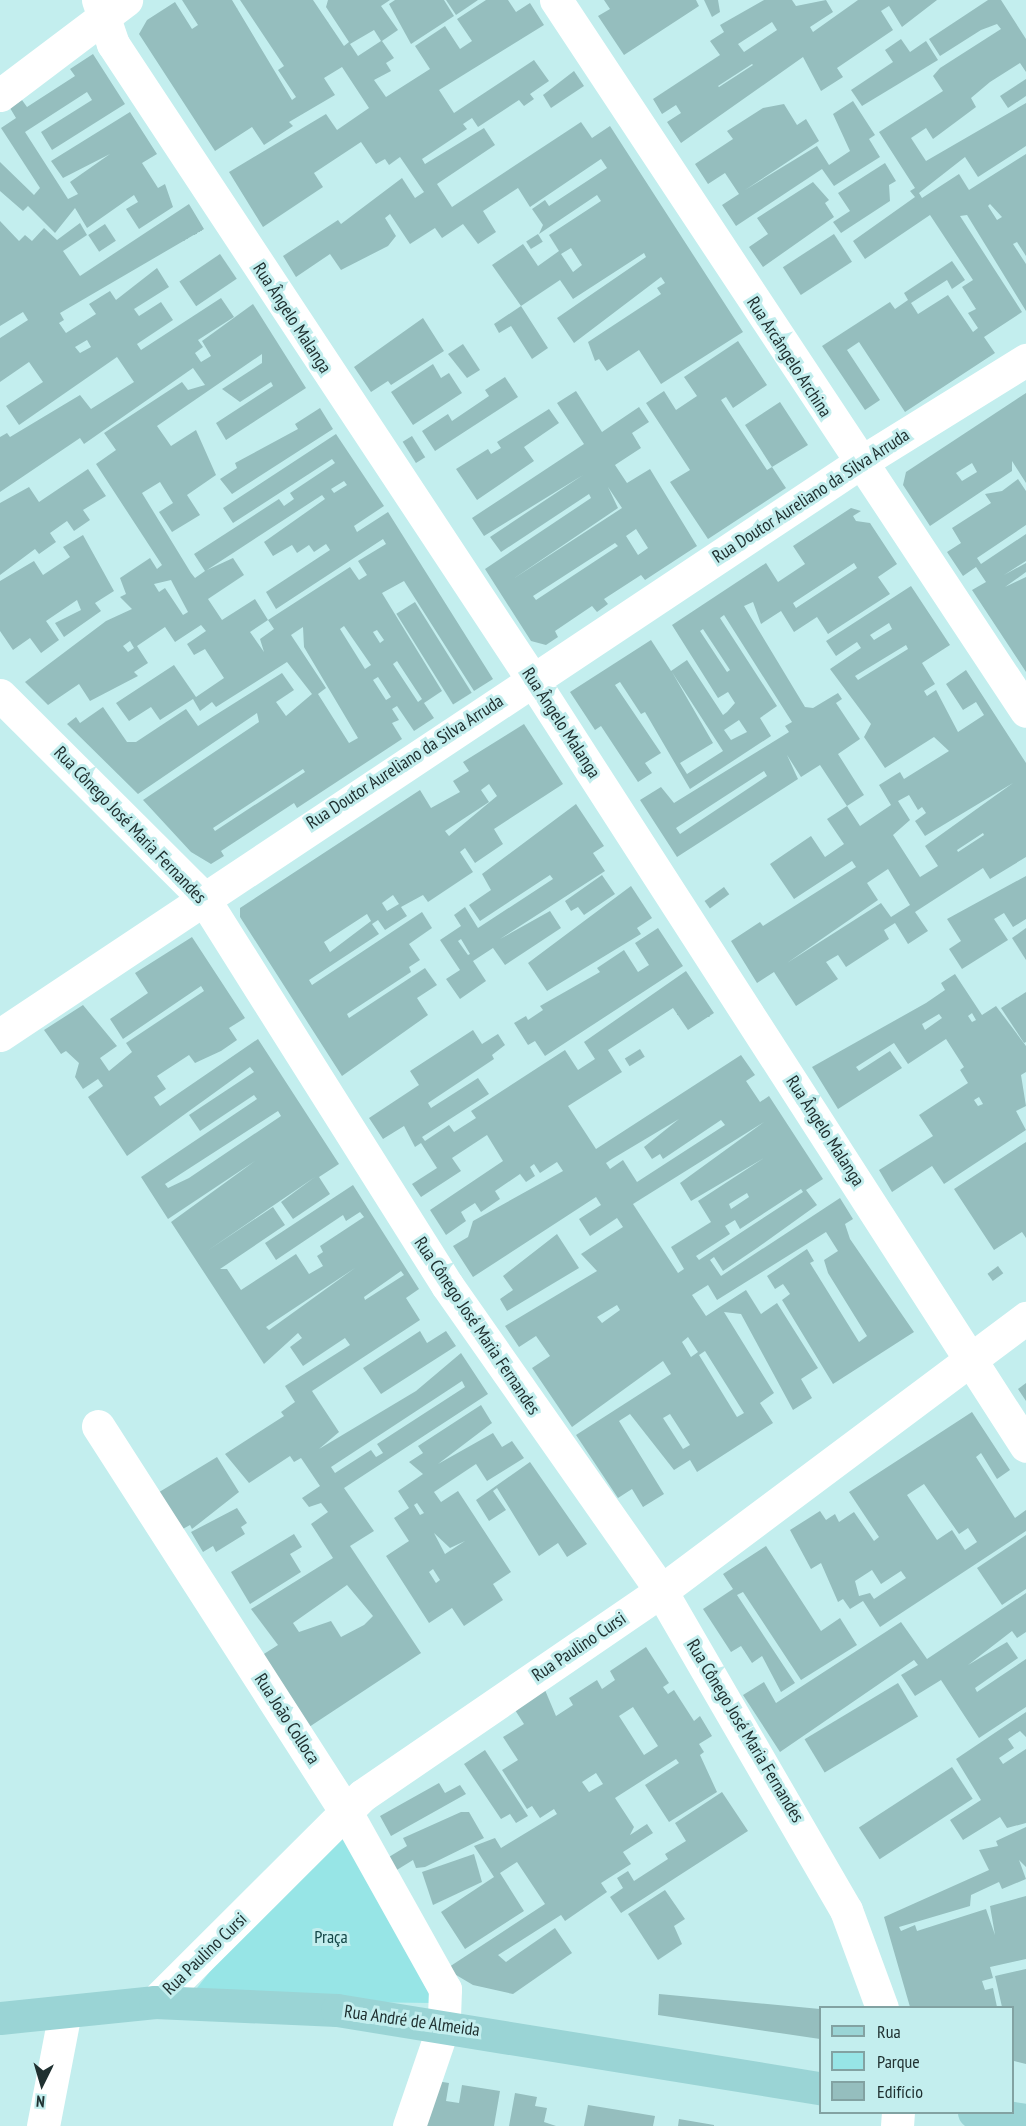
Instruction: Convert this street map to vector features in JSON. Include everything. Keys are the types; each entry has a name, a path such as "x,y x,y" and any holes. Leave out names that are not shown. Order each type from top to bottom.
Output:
{"main road":[{"name":"Rua André de Almeida","path":"5,2018 155,2002 305,2008 444,2024 819,2088"},
{"path":"987,2114 1026,2120"}],"street":[{"name":"Rua Arcângelo Archina","path":"556,0 858,464 1026,711"},
{"path":"0,96 109,5"},
{"name":"Rua Ângelo Malanga","path":"109,5 112,44 532,679 844,1160 966,1359 1026,1446"},
{"name":"Rua Doutor Aureliano da Silva Arruda","path":"0,1035 202,896 858,464 1026,360"},
{"name":"Rua Cônego José Maria Fernandes","path":"0,695 202,896 447,1285 661,1591 846,1910 882,2006"},
{"name":"Rua Paulino Cursi","path":"155,2002 363,1795 661,1591 966,1359 1026,1318"},
{"name":"Rua João Colloca","path":"98,1426 346,1812 445,1989 444,2024 409,2126"},
{"path":"42,2126 64,2012"}],"green space":[{"name":"Praça","path":"345,1836 434,2003 349,2002 197,1988 241,1932"}],"building":[{"path":"182,0 232,0 292,100 296,97 278,70 284,66 240,0 313,0 344,46 349,42 326,7 328,0 390,0 381,6 398,30 382,41 394,58 386,63 391,71 374,80 386,97 430,69 415,46 445,26 460,49 472,41 457,19 486,0 508,0 516,12 530,3 544,25 439,90 454,113 534,60 549,81 530,94 534,99 524,106 519,100 478,127 472,118 463,124 467,129 422,159 425,164 484,128 495,145 437,184 452,207 581,122 592,138 610,126 743,332 661,384 639,350 607,371 599,359 595,361 588,342 661,294 657,288 665,283 661,277 574,343 557,318 646,257 644,253 573,299 560,280 521,306 492,265 523,244 538,266 559,251 549,235 601,201 597,195 539,234 543,225 532,209 545,200 549,206 607,168 601,159 530,207 518,188 483,211 496,232 478,244 463,224 442,238 435,228 410,244 390,214 385,218 396,236 388,246 341,270 330,254 296,277 283,256 338,220 341,224 402,178 415,198 424,192 400,157 389,165 385,159 376,164 361,142 314,173 323,187 263,227 229,172 326,114 337,130 369,108 342,67 324,78 335,95 289,122 293,126 264,145 252,127 215,151 139,34 147,20 175,2 192,29 198,25","holes":["374,30 381,41 358,56 350,44","571,248 582,265 573,272 561,254"]},
{"path":"395,0 444,0 454,16 411,44 389,4"},
{"path":"446,0 478,0 456,15"},
{"path":"604,0 696,0 699,6 624,55 598,16 610,9"},
{"path":"704,0 718,0 720,12 712,17"},
{"path":"764,0 792,0 796,6 826,0 833,12 810,27 813,32 858,0 937,0 902,27 889,6 881,11 893,30 837,68 843,77 821,91 803,57 681,143 667,122 681,113 676,105 662,114 653,99 720,55 710,41 724,32 720,25","holes":["772,22 777,30 744,52 738,44","752,64 753,65 718,86"]},
{"path":"988,0 1001,0 1026,39 1026,72 1020,63 990,82 971,98 976,107 933,139 926,128 911,138 926,161 1026,103 1026,146 978,177 965,157 919,193 922,198 959,174 969,190 1026,154 1026,256 1017,242 1013,244 1026,264 1026,311 967,215 960,216 1022,312 984,337 995,353 905,412 859,342 847,350 880,400 865,410 822,346 890,302 895,309 908,300 904,293 952,261 965,280 952,289 947,280 911,303 918,314 948,295 973,332 978,328 968,313 976,309 962,287 973,280 930,215 865,259 853,241 915,197 910,191 915,188 879,132 943,91 933,76 940,68 1001,29 997,24 981,30 940,56 929,39","holes":["990,204 1002,217 997,220 988,206"]},
{"path":"901,39 910,52 926,41 938,60 862,106 851,90 893,62 885,50"},
{"path":"93,54 125,104 52,150 41,132 92,100 87,92 25,132 68,199 78,194 70,182 110,154 63,178 51,161 130,112 157,154 142,163 158,188 165,184 173,207 139,229 126,209 138,202 134,195 87,228 75,208 55,233 28,206 23,211 0,191 0,162 34,195 40,188 1,128 16,118 10,108 22,100 27,107 75,76 70,69"},
{"path":"574,71 584,86 551,108 543,95"},
{"path":"1026,79 1026,96 1008,108 1000,96"},
{"path":"853,101 875,135 869,139 880,157 834,186 822,169 736,226 722,205 739,194 725,173 708,184 695,164 733,139 727,131 763,108 784,104 797,125 806,119 819,141 745,190 817,146 829,165 850,151 833,114"},
{"path":"885,163 896,181 889,185 890,201 841,233 833,222 850,211 838,193"},
{"path":"813,182 829,200 825,203 834,217 763,267 749,247 768,234 757,218"},
{"path":"189,204 204,229 60,313 64,320 59,323 66,333 96,314 89,304 110,291 116,300 157,268 169,287 134,309 139,316 161,302 173,320 137,344 141,350 221,298 234,317 198,340 203,347 195,353 201,362 211,356 202,341 253,304 306,388 226,440 216,423 273,386 271,382 240,402 222,389 262,363 262,354 157,426 171,446 196,430 216,475 187,495 200,515 172,532 159,512 173,503 160,482 142,493 195,578 205,571 194,554 279,499 284,506 294,499 290,493 335,463 332,459 233,523 223,508 336,434 384,506 354,526 357,532 388,512 493,679 474,691 404,581 382,593 442,691 424,703 434,718 414,731 397,706 392,709 399,720 392,723 402,739 297,808 294,803 221,851 224,856 211,864 191,852 143,800 259,722 257,713 138,794 67,724 76,717 80,723 103,707 127,742 136,742 186,709 198,726 282,673 294,690 276,702 286,716 312,694 287,662 216,707 212,702 200,711 193,699 160,720 151,707 129,721 116,703 174,665 196,697 224,678 205,649 194,655 187,644 206,631 201,625 175,642 165,627 137,646 148,663 134,672 138,676 90,701 79,684 48,705 25,682 106,621 132,609 120,597 126,594 120,578 150,558 157,569 162,565 96,464 116,450 104,433 182,382 188,390 205,385 193,368 84,444 80,438 0,492 0,437 7,433 10,437 80,395 91,409 134,382 117,357 19,425 6,406 43,382 29,362 0,382 0,338 28,320 23,312 0,326 0,221 19,241 25,235 32,241 44,228 57,240 80,223 87,235 63,251 80,276","holes":["87,340 91,347 80,353 75,347","344,481 347,485 334,493 331,489","322,495 325,499 264,542 273,556 292,545 297,553 309,545 314,552 326,544 330,550 266,592 276,609 383,539 386,544 358,561 367,575 359,580 350,567 268,620 255,599 222,620 208,599 244,575 233,558 207,570","171,580 188,612 183,615 165,588 159,592 154,584","268,620 274,629 260,639 264,652 250,632","344,626 371,665 365,669 340,629","303,627 304,647 358,738 349,743 318,694 326,688 291,635","377,630 384,640 380,643 373,632","130,641 134,648 128,652 123,646","397,661 422,699 418,702 393,664","378,677 391,697 386,700 373,680","303,769 305,772 215,831 213,828"]},
{"path":"105,224 116,241 99,252 88,235"},
{"path":"538,234 543,242 531,249 526,241"},
{"path":"834,234 852,262 801,295 783,267"},
{"path":"220,254 237,279 196,306 179,281"},
{"path":"521,306 548,348 532,359 511,326 499,333 494,324"},
{"path":"423,318 444,351 391,385 388,381 371,392 354,367"},
{"path":"738,341 767,385 733,408 726,397 721,400 767,470 772,467 786,488 708,539 670,482 690,470 646,403 664,391 676,410 697,396 684,377"},
{"path":"463,344 480,370 467,378 448,354"},
{"path":"433,364 441,378 449,373 462,393 413,425 391,392"},
{"path":"505,377 518,397 435,451 422,431 448,414 452,421 489,396 485,390"},
{"path":"576,391 602,432 639,407 649,422 632,433 641,448 615,465 627,483 650,469 697,546 645,580 641,575 604,599 608,604 597,612 592,606 555,631 558,637 546,645 531,641 485,569 591,498 589,494 501,552 490,537 583,475 484,536 472,518 584,444 557,403","holes":["608,487 622,508 513,579 618,508","636,529 648,548 638,555 626,536","615,543 618,546 536,600 533,596"]},
{"path":"1026,393 1026,483 1012,461 1012,471 930,526 903,485 906,472","holes":["972,463 977,472 962,481 956,473"]},
{"path":"780,402 808,445 772,467 745,425"},
{"path":"320,408 333,429 232,494 220,479 237,468 235,463 298,429 295,424"},
{"path":"549,409 559,423 524,447 534,461 477,500 456,469 488,449 491,454 501,448 497,442"},
{"path":"412,436 425,457 416,463 403,442"},
{"path":"88,469 106,496 83,510 90,520 74,531 67,521 50,533 56,542 39,554 35,549 0,575 0,503 29,487 39,502"},
{"path":"1018,479 1026,491 1026,525 977,558 981,564 1026,534 1026,561 1004,575 1026,563 1026,572 1005,587 1026,577 1026,672 972,590 986,582 976,567 963,576 947,552 961,543 952,528 991,503 985,494 1002,491"},
{"path":"851,508 861,511 853,516 856,521 870,523 897,564 878,577 890,594 828,634 817,617 794,632 781,611 761,624 753,602 744,606 805,707 813,708 838,693 842,699 836,703 860,739 838,754 864,795 847,806 820,765 801,777 787,755 798,779 677,857 640,800 661,787 674,803 789,732 785,726 792,722 724,615 720,618 777,706 760,718 771,736 690,789 645,712 641,714 620,682 615,685 661,753 645,763 652,773 638,782 601,726 595,730 570,692 651,640 671,671 687,660 723,715 735,703 728,692 718,698 672,625 766,563 778,582 805,564 793,546","holes":["854,563 857,568 796,608 793,603","703,629 730,670 727,672 700,631","672,672 723,751 687,774 680,763 713,743","739,720 747,732 731,740 724,730","764,771 767,776 680,834 676,828"]},
{"path":"83,535 114,591 95,603 101,611 64,637 55,623 81,610 77,600 46,621 59,640 41,653 30,638 13,650 0,631 0,581 34,561 43,575 70,557 63,547"},
{"path":"911,586 950,645 922,663 935,684 924,691 927,696 936,690 958,732 984,715 976,702 963,710 946,684 966,670 1026,763 1026,857 990,879 983,868 915,912 928,931 908,944 895,923 884,930 889,939 846,967 838,955 826,962 838,979 796,1006 774,972 757,983 731,941 760,922 763,926 856,867 852,861 794,899 770,864 811,836 825,857 844,844 827,819 847,806 860,826 891,805 879,785 900,772 904,779 949,751 934,737 885,768 864,737 871,724 830,669 861,648 857,642 836,656 826,641","holes":["889,623 892,629 874,640 870,635","906,645 908,649 858,680 855,676","1013,783 925,846 938,866 920,877 893,835 910,820 898,801 909,795 918,810 922,807 926,813 915,821 925,836","983,833 984,835 958,852 957,850","888,869 910,905 891,917 881,903 787,963 878,900 867,883"]},
{"path":"415,602 472,693 453,704 396,614"},
{"path":"524,724 563,784 494,829 503,844 475,863 465,848 460,852 473,872 428,902 423,895 401,907 407,916 385,930 378,920 372,924 379,934 309,980 312,985 422,912 432,928 409,944 420,960 409,967 411,972 347,1014 349,1018 425,968 437,985 417,998 428,1015 342,1076 240,917 240,908 420,790 431,808 460,792 453,781 469,771 463,762","holes":["489,784 497,796 449,836 445,831 489,802 481,790","393,895 399,904 387,911 382,903","367,914 371,921 330,952 324,942"]},
{"path":"576,804 604,846 593,853 605,871 500,939 550,911 561,928 505,965 493,948 473,961 486,981 460,999 446,979 460,970 440,940 461,926 454,915 465,907 478,928 553,879 550,875 480,921 469,905 491,890 482,874","holes":["461,939 470,954 468,955 458,941"]},
{"path":"602,875 615,894 584,915 578,907 571,911 565,901"},
{"path":"1026,876 1026,919 1013,927 1004,913 994,919 1008,940 962,969 949,949 961,941 947,919"},
{"path":"631,886 652,918 637,928 641,934 547,991 528,963"},
{"path":"724,887 729,894 710,908 705,901"},
{"path":"658,928 683,966 545,1056 535,1041 528,1045 514,1023 526,1016 528,1020 543,1010 540,1006 600,972 597,968 624,950 638,972 649,965 635,943"},
{"path":"1026,928 1026,960 1012,938"},
{"path":"192,937 245,1018 229,1028 237,1040 221,1051 195,1063 189,1055 157,1076 166,1089 154,1097 160,1106 258,1039 339,1164 319,1177 330,1194 293,1219 281,1202 315,1177 207,1251 273,1207 285,1225 220,1269 227,1269 241,1290 296,1254 309,1274 323,1266 317,1256 323,1252 320,1246 364,1217 360,1212 346,1221 343,1215 276,1260 265,1243 353,1185 419,1289 406,1298 420,1320 312,1391 339,1432 319,1449 416,1391 461,1353 488,1394 344,1488 374,1531 350,1546 421,1653 300,1733 256,1659 278,1645 251,1609 333,1558 311,1524 328,1512 321,1503 309,1507 302,1498 320,1486 301,1458 294,1462 290,1456 249,1483 225,1454 284,1416 281,1412 295,1402 285,1386 350,1345 345,1338 303,1366 290,1347 302,1338 298,1333 264,1364 171,1222 255,1161 168,1219 141,1177 257,1099 254,1095 200,1131 189,1115 254,1072 250,1067 127,1156 88,1097 103,1086 98,1079 83,1089 75,1077 79,1063 66,1051 61,1054 44,1030 83,1005 117,1046 100,1058 109,1071 132,1052 126,1043 204,991 201,986 123,1039 110,1019 148,993 135,973","holes":["278,1111 281,1116 189,1178 168,1188 165,1184","355,1268 269,1330 266,1327","401,1271 404,1275 365,1300 364,1297","462,1381 465,1387 377,1444 383,1453 376,1457 371,1450 335,1473 331,1467","347,1585 373,1616 364,1625 341,1637 331,1621 299,1632 293,1623"]},
{"path":"686,971 714,1013 688,1030 673,1008 608,1050 622,1072 568,1106 596,1149 741,1055 755,1075 746,1081 760,1102 769,1096 823,1179 806,1190 817,1205 723,1271 714,1257 710,1260 721,1276 840,1198 853,1219 845,1224 850,1239 914,1332 833,1384 782,1300 790,1294 783,1284 775,1289 767,1276 807,1249 814,1261 810,1263 859,1342 867,1336 828,1273 824,1260 838,1251 826,1232 717,1300 708,1285 692,1295 706,1316 746,1290 761,1314 777,1303 818,1368 801,1379 812,1398 793,1410 741,1314 724,1312 774,1393 760,1403 773,1423 697,1472 690,1460 674,1470 630,1414 619,1421 664,1494 643,1507 632,1489 618,1498 576,1435 671,1374 663,1361 572,1427 532,1368 550,1356 536,1336 519,1347 505,1326 597,1271 581,1254 623,1227 617,1218 590,1236 579,1219 601,1205 596,1197 473,1277 453,1246 468,1237 473,1221 563,1171 557,1162 540,1173 534,1164 530,1167 535,1176 526,1182 520,1174 495,1191 500,1199 481,1212 475,1203 461,1212 466,1221 446,1235 430,1210 503,1161 487,1135 452,1158 461,1171 421,1197 412,1184 437,1168 421,1143 415,1147 404,1126 383,1139 369,1118 419,1085 410,1071 473,1030 482,1044 498,1034 505,1045 492,1055 494,1059 428,1103 431,1108 478,1078 489,1094 422,1137 425,1141 449,1125 454,1132 476,1118 471,1111 565,1050 578,1070 595,1059 584,1042","holes":["679,1119 644,1147 652,1159 660,1154 663,1159 721,1120 725,1125 637,1182 623,1160 610,1169 606,1163","764,1122 680,1183 691,1201 764,1158 698,1201 711,1222 671,1247 684,1269 678,1273 633,1204","801,1189 803,1192 699,1260 696,1256 730,1234 725,1226 735,1220 740,1229","747,1193 749,1197 731,1209 729,1204","617,1305 620,1310 602,1323 597,1317","688,1337 698,1352 691,1357 682,1342","705,1351 744,1413 737,1417 699,1355","670,1414 690,1445 683,1449 663,1418"]},
{"path":"955,974 982,1015 996,1006 1026,1046 1026,1072 1021,1075 1026,1106 1016,1111 1026,1130 944,1184 932,1166 892,1192 879,1170 933,1136 919,1115 968,1083 960,1070 964,1067 946,1039 908,1064 894,1043 856,1067 859,1071 890,1051 902,1068 838,1109 812,1067 926,1003 945,990 941,983","holes":["972,1013 976,1020 972,1022 968,1016","939,1014 942,1018 925,1030 922,1024","979,1097 983,1104 978,1106 974,1100"]},
{"path":"1026,992 1026,1042 1024,1043 1001,1008"},
{"path":"640,1049 645,1057 630,1066 625,1059"},
{"path":"1026,1142 1026,1238 1022,1232 994,1250 954,1189"},
{"path":"557,1234 579,1268 507,1311 500,1299 513,1290 503,1276"},
{"path":"998,1266 1003,1273 993,1281 987,1274"},
{"path":"420,1331 427,1343 446,1331 456,1346 381,1394 363,1368"},
{"path":"1026,1383 1026,1401 1018,1389"},
{"path":"481,1405 492,1423 438,1464 493,1433 502,1447 512,1441 524,1458 487,1481 476,1464 434,1492 441,1502 458,1491 511,1572 493,1584 503,1600 464,1626 452,1608 429,1623 386,1556 409,1541 394,1518 409,1508 398,1491 423,1474 409,1462 423,1453 418,1446","holes":["417,1503 424,1513 420,1515 414,1505","434,1533 450,1548 465,1541 445,1554","433,1569 440,1580 436,1583 429,1572"]},
{"path":"972,1412 1010,1470 997,1479 981,1453 976,1457 1015,1518 1026,1510 1026,1531 880,1627 863,1601 850,1609 843,1599 838,1602 821,1563 811,1569 790,1530 820,1511 826,1520 835,1514 839,1522 854,1512 874,1541 879,1537 849,1492","holes":["924,1484 959,1534 968,1528 977,1542 965,1550 952,1530 937,1540 907,1495","872,1570 881,1584 901,1571 906,1578 874,1599 870,1593 859,1596 855,1581"]},
{"path":"217,1457 239,1492 192,1529 190,1525 181,1530 156,1494"},
{"path":"530,1462 587,1544 567,1557 558,1543 539,1556 497,1488 493,1491 506,1510 489,1521 476,1500"},
{"path":"237,1508 247,1523 241,1527 245,1534 216,1552 213,1546 203,1552 191,1532"},
{"path":"294,1534 302,1547 290,1554 301,1572 250,1604 231,1572"},
{"path":"1026,1535 1026,1589 1002,1605 977,1568"},
{"path":"766,1546 821,1631 840,1618 857,1645 801,1680 743,1592 737,1595 795,1683 781,1692 762,1656 752,1663 741,1646 731,1652 703,1609 733,1589 723,1574"},
{"path":"1026,1593 1026,1632 1017,1638 1012,1631 968,1665 1007,1642 1018,1658 975,1688 977,1692 1026,1659 1026,1707 979,1738 941,1680 915,1696 901,1675 918,1665 914,1660 780,1752 743,1695 764,1682 776,1703 901,1622 927,1659"},
{"path":"646,1647 669,1683 663,1687 668,1694 674,1690 694,1721 700,1716 712,1736 699,1744 704,1752 700,1755 717,1792 669,1822 645,1785 679,1763 676,1759 615,1798 634,1827 630,1835 647,1824 653,1833 623,1852 631,1864 601,1883 607,1892 565,1921 561,1915 498,1955 506,1962 555,1928 572,1953 513,1994 473,1985 446,1969 545,1904 517,1862 500,1873 524,1911 465,1949 441,1912 494,1877 474,1846 495,1838 501,1848 557,1814 554,1809 540,1818 532,1806 527,1809 502,1770 518,1760 503,1737 524,1724 515,1710 545,1690 556,1716 573,1705 569,1698 597,1680 602,1689 615,1680 610,1671","holes":["633,1707 658,1746 644,1755 619,1716","596,1773 603,1784 589,1792 582,1782"]},
{"path":"898,1683 918,1716 825,1773 805,1739"},
{"path":"1026,1712 1026,1737 1020,1731 1008,1739 1014,1748 999,1758 1003,1764 1026,1749 1026,1823 1007,1828 1000,1817 963,1840 950,1820 981,1800 956,1759"},
{"path":"485,1750 528,1816 516,1823 510,1814 501,1819 464,1764"},
{"path":"952,1767 973,1799 880,1859 859,1827"},
{"path":"439,1783 445,1793 460,1785 466,1794 391,1836 380,1816"},
{"path":"722,1792 748,1831 621,1913 610,1897 623,1888 617,1878 628,1871 634,1881 668,1859 665,1854 686,1841 675,1823"},
{"path":"461,1812 469,1812 484,1838 425,1867 416,1868 413,1860 387,1876 379,1863 407,1846 403,1838"},
{"path":"1026,1827 1026,1867 1019,1860 1026,1879 1002,1889 999,1882 971,1895 970,1906 899,1927 901,1931 915,1925 917,1931 986,1909 995,1935 990,1906 1026,1896 1026,1959 990,1967 993,1978 982,1981 985,1990 993,1988 997,2006 910,2006 884,1917 989,1870 979,1850 998,1846 996,1841"},
{"path":"474,1854 482,1882 433,1905 422,1872"},
{"path":"665,1890 685,1919 674,1926 682,1944 658,1960 628,1914"},
{"path":"1026,1969 1026,2064 1014,2061 1014,2006 1002,2006 995,1976"},
{"path":"659,1994 819,2009 819,2039 658,2015"},
{"path":"430,2080 449,2083 446,2101 459,2103 462,2085 500,2091 494,2126 422,2126"},
{"path":"515,2093 537,2097 535,2106 547,2108 544,2122 556,2126 509,2126"},
{"path":"588,2105 655,2116 653,2126 584,2126"},
{"path":"679,2119 714,2125 714,2126 678,2126"}]}
